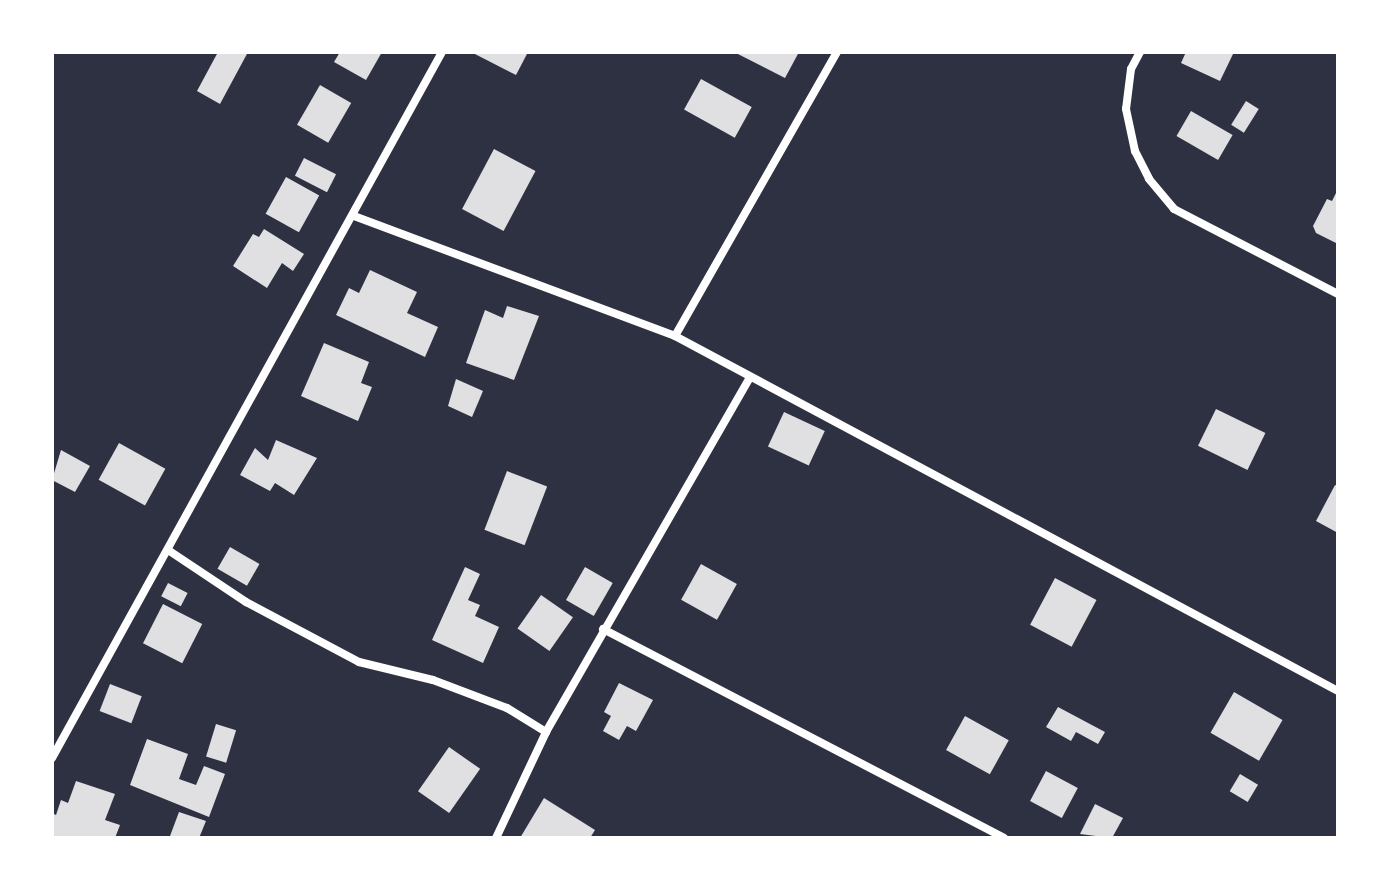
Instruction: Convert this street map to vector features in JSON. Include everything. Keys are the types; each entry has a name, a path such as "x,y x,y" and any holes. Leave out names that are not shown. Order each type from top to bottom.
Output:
{"street":[{"path":"52,758 442,52"},
{"path":"675,336 837,52"},
{"path":"1140,52 1131,69 1126,109 1135,151 1149,179 1174,209 1338,294"},
{"path":"354,216 675,336 1338,691"},
{"path":"496,838 546,732 750,377"},
{"path":"168,550 246,602 359,662 433,680 507,708 546,732"},
{"path":"603,629 1004,838"}],"building":[{"path":"218,52 248,52 220,104 197,91"},
{"path":"340,52 382,52 366,80 334,62"},
{"path":"471,52 528,52 516,75"},
{"path":"734,52 799,52 785,78"},
{"path":"1186,52 1234,52 1220,81 1181,63"},
{"path":"701,79 752,107 735,138 684,110"},
{"path":"320,85 351,103 328,143 297,125"},
{"path":"1246,101 1259,109 1244,133 1231,125"},
{"path":"1191,111 1233,135 1218,160 1176,136"},
{"path":"494,149 535,171 504,231 462,209"},
{"path":"304,158 336,174 327,192 295,176"},
{"path":"286,177 319,195 299,232 266,214"},
{"path":"1338,189 1338,244 1316,233 1313,226 1327,199 1332,201"},
{"path":"264,229 304,254 293,271 282,263 267,288 233,266 253,234 259,237"},
{"path":"370,270 417,292 407,313 438,327 425,357 336,315 349,288 359,293"},
{"path":"507,306 539,316 514,380 466,363 485,310 503,318"},
{"path":"324,343 369,362 361,383 372,387 358,421 301,396"},
{"path":"456,379 483,391 472,417 448,406"},
{"path":"1216,409 1265,433 1247,470 1198,446"},
{"path":"784,412 825,431 809,465 768,446"},
{"path":"276,440 317,458 294,495 275,483 270,491 240,475 255,448 268,460"},
{"path":"119,443 165,469 145,505 99,480"},
{"path":"61,450 90,466 75,492 52,480"},
{"path":"507,471 547,486 525,545 484,530"},
{"path":"1335,485 1338,486 1338,533 1316,521"},
{"path":"230,547 259,564 247,586 218,569"},
{"path":"701,564 737,584 717,620 681,600"},
{"path":"465,567 480,574 468,600 480,605 475,616 499,627 483,663 432,640"},
{"path":"585,567 613,583 594,616 566,600"},
{"path":"1055,578 1096,600 1072,647 1030,625"},
{"path":"168,583 188,593 181,606 161,596"},
{"path":"541,595 573,617 549,651 517,629"},
{"path":"163,604 202,624 182,663 143,643"},
{"path":"619,683 653,700 636,731 627,726 619,740 603,731 611,716 604,712"},
{"path":"110,684 142,696 131,723 100,711"},
{"path":"1234,692 1282,720 1259,761 1210,733"},
{"path":"1058,707 1105,732 1098,744 1076,732 1071,741 1046,727"},
{"path":"965,716 1009,740 990,774 946,750"},
{"path":"216,724 236,730 226,763 206,757"},
{"path":"147,739 188,754 179,779 196,785 204,766 225,774 209,817 130,785"},
{"path":"449,747 480,769 449,813 418,791"},
{"path":"1046,771 1078,788 1062,818 1030,801"},
{"path":"1240,774 1258,785 1248,802 1230,791"},
{"path":"76,781 115,794 105,820 120,825 115,838 52,838 52,813 56,815 61,800 68,803"},
{"path":"544,798 595,830 590,838 520,838"},
{"path":"1095,804 1123,818 1112,838 1080,834"},
{"path":"179,812 206,821 199,838 170,836"}]}
